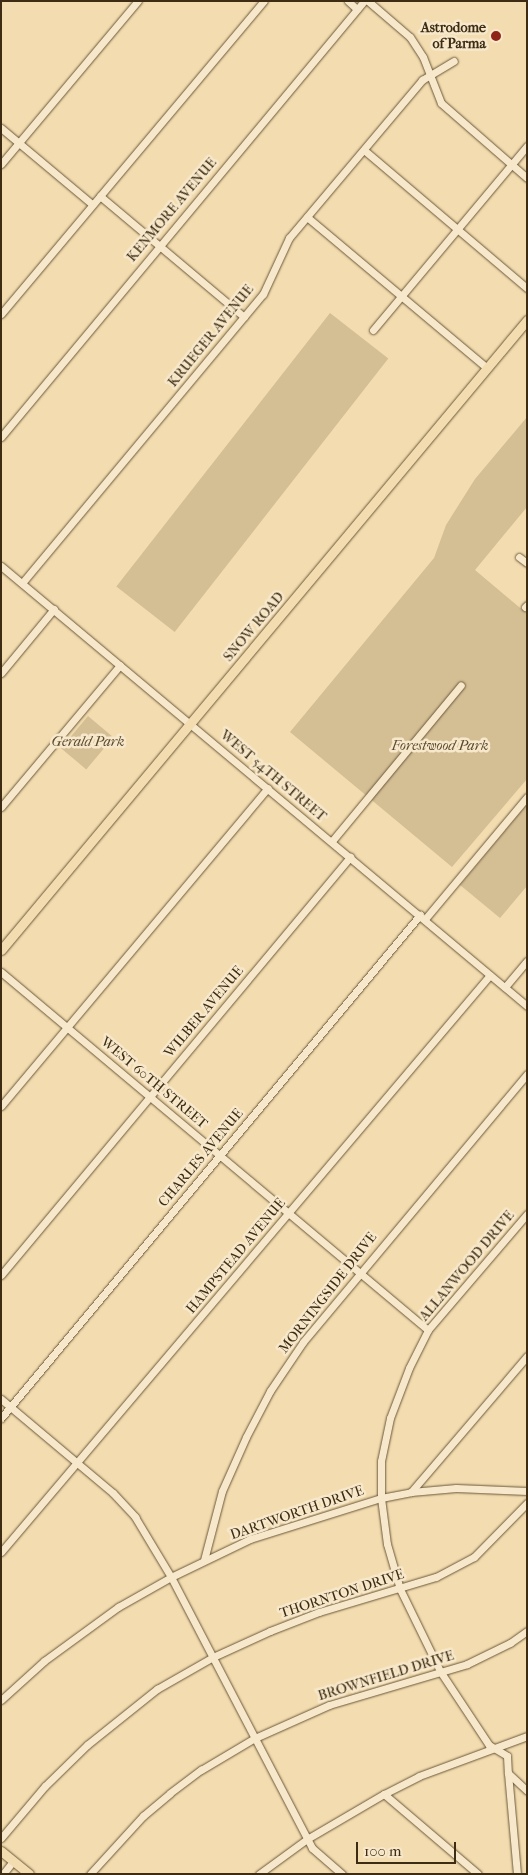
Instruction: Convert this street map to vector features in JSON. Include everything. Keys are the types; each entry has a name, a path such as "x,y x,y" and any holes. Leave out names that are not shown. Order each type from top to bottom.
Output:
{"main road":[{"name":"SNOW ROAD","path":"1,950 527,320"},
{"path":"1,1851 29,1874"}],"street":[{"path":"1,164 138,1"},
{"path":"1,314 264,1"},
{"path":"348,1 357,9"},
{"name":"KENMORE AVENUE","path":"1,437 364,1"},
{"path":"368,1 410,37 430,75 441,103 527,178"},
{"name":"KRUEGER AVENUE","path":"22,583 263,294 289,238 430,75 454,61"},
{"path":"1,128 92,204"},
{"path":"374,330 527,146"},
{"path":"364,150 527,288"},
{"path":"100,196 160,244 244,317"},
{"path":"307,217 487,368"},
{"path":"519,557 527,564"},
{"name":"WEST 54TH STREET","path":"1,566 423,917 527,1006"},
{"path":"1,673 54,609"},
{"path":"1,807 120,665"},
{"path":"332,841 461,685"},
{"path":"1,1106 268,788"},
{"name":"CHARLES AVENUE","path":"1,1418 220,1155 527,797"},
{"name":"WILBER AVENUE","path":"1,1275 350,857"},
{"path":"505,987 527,961"},
{"name":"WEST 60TH STREET","path":"1,972 428,1330"},
{"name":"HAMPSTEAD AVENUE","path":"1,1552 490,975"},
{"name":"MORNINGSIDE DRIVE","path":"204,1560 222,1491 270,1392 303,1342 358,1272 527,1074"},
{"name":"ALLANWOOD DRIVE","path":"527,1214 428,1330 409,1368 390,1418 381,1461 380,1498 387,1544 400,1589 440,1671 489,1745 507,1756 508,1773 527,1792"},
{"path":"411,1492 527,1356"},
{"path":"1,1399 113,1493 135,1517 171,1577 312,1848 342,1874"},
{"name":"DARTWORTH DRIVE","path":"1,1700 44,1661 85,1630 171,1577 250,1539 380,1498 411,1492 456,1488 527,1492"},
{"name":"THORNTON DRIVE","path":"1,1838 45,1786 87,1745 157,1689 213,1657 319,1612 436,1577 474,1557 503,1530 527,1503"},
{"name":"BROWNFIELD DRIVE","path":"90,1874 143,1816 170,1793 202,1770 255,1738 329,1705 467,1664 510,1643 527,1631"},
{"path":"259,1874 307,1839 384,1794 420,1776 497,1750 527,1736"},
{"path":"508,1773 517,1874"},
{"path":"384,1794 478,1874"},
{"path":"3,1874 14,1861"}],"green space":[{"path":"330,313 388,359 175,632 116,586"},
{"name":"Forestwood Park","path":"527,417 527,507 475,570 525,612 527,610 527,779 452,867 290,732 434,558 446,525 475,479"},
{"name":"Gerald Park","path":"88,716 113,737 86,769 61,748"},
{"path":"527,804 527,886 500,918 460,885"}],"place":[{"name":"Astrodome of Parma","path":"496,36"}]}
